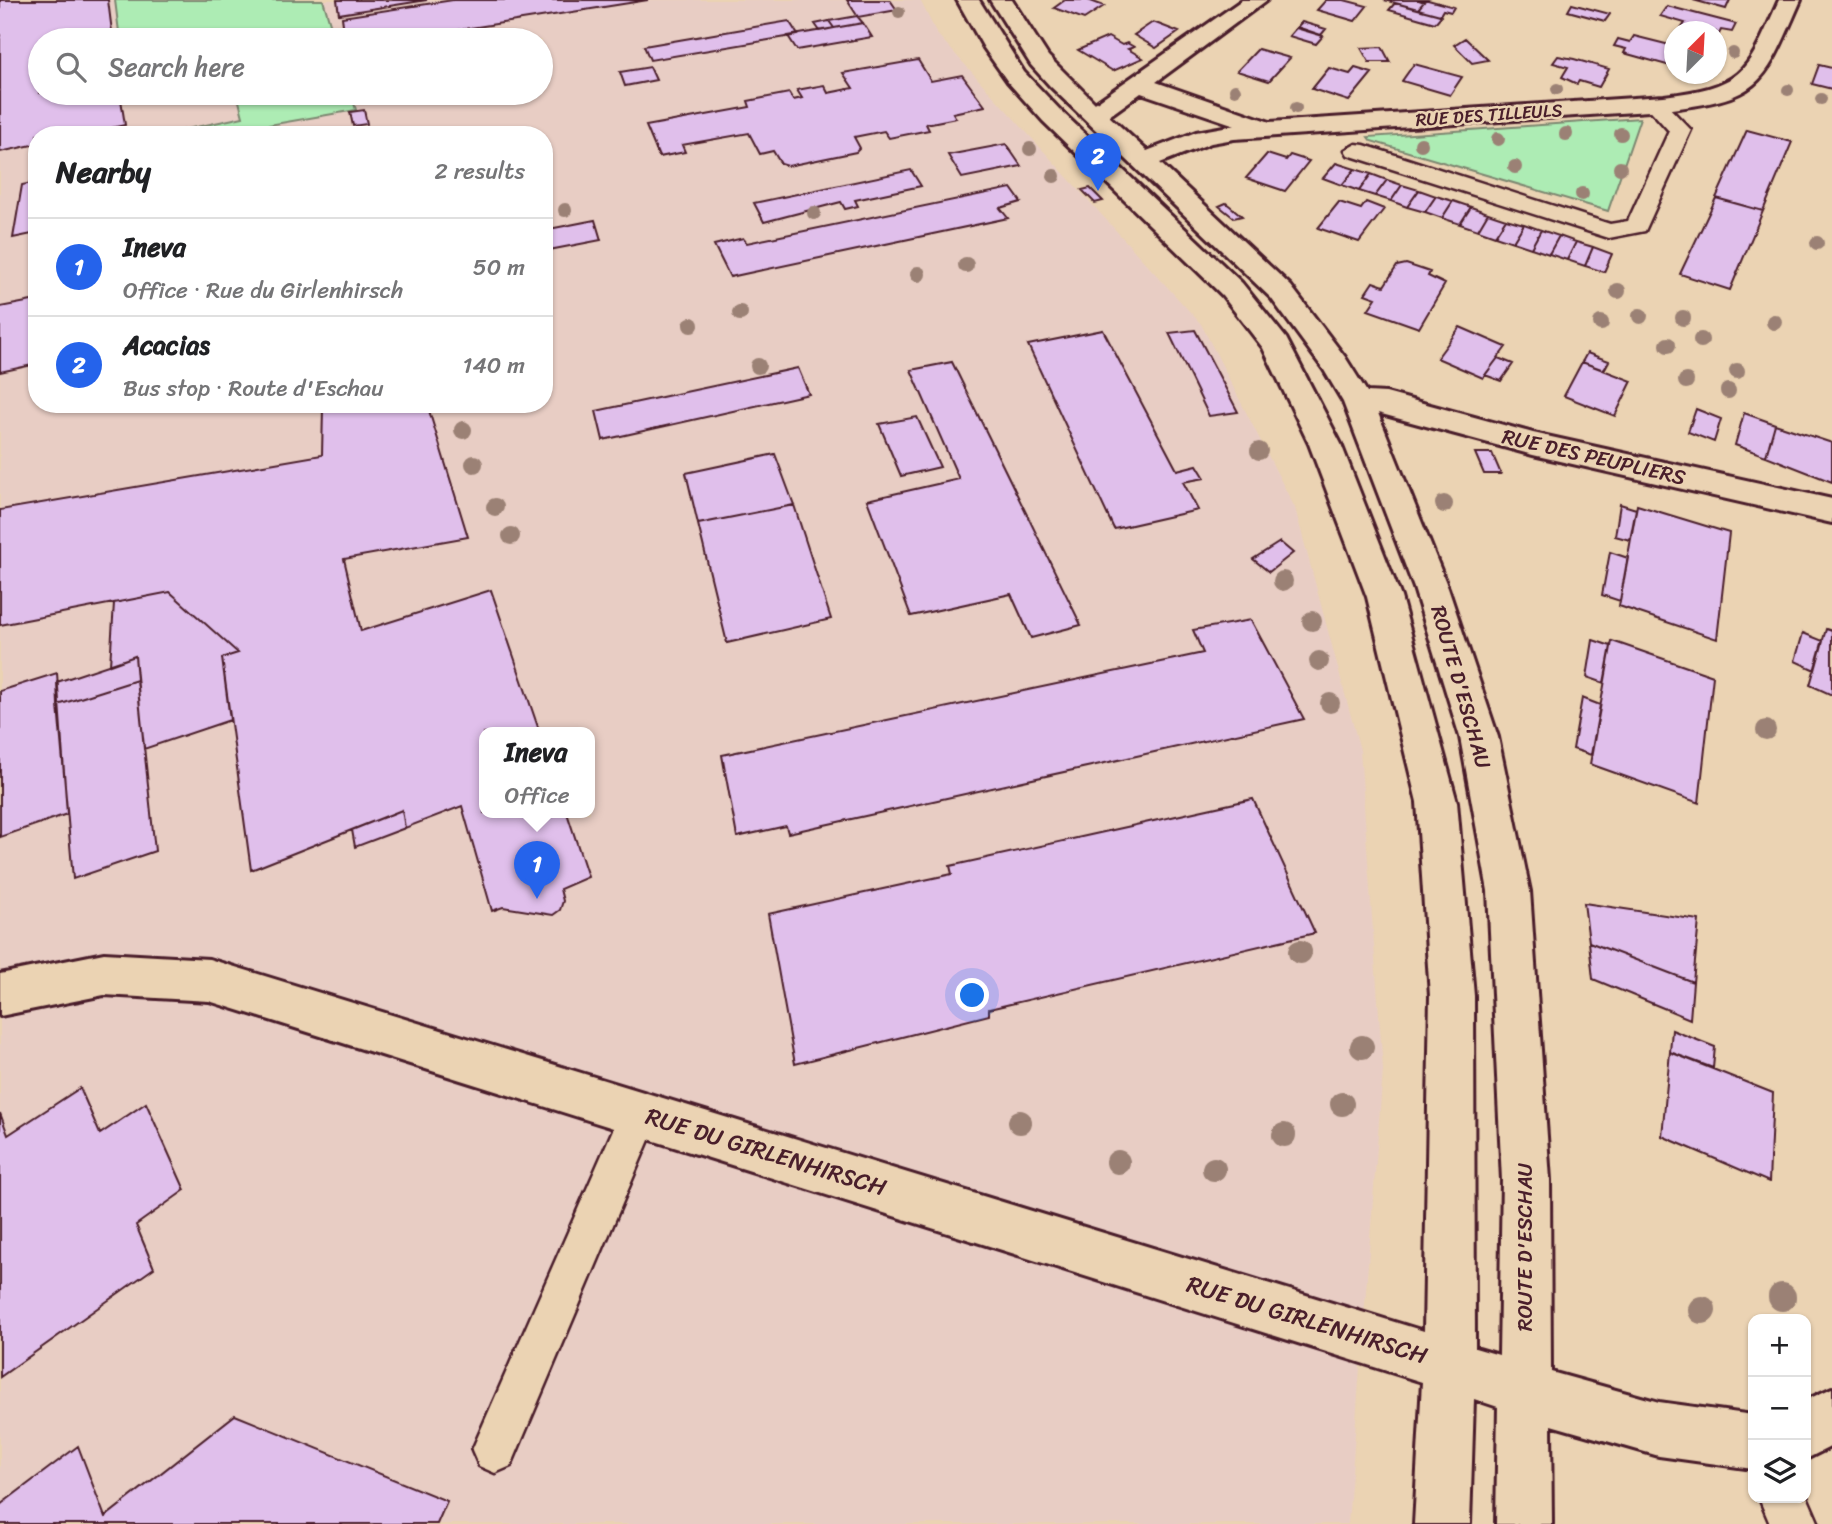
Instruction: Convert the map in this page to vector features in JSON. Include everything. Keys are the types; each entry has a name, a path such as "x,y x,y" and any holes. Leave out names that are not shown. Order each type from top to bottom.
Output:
{"street":[{"path":"968,0 995,48 1016,77 1052,116 1232,289 1276,345 1325,444 1384,597 1437,802 1452,996 1449,1365 1442,1524"},
{"name":"ROUTE D'ESCHAU","path":"1001,0 1039,60 1140,162 1281,292 1335,364 1358,402 1431,588 1479,737 1509,891 1526,1180 1524,1524"},
{"path":"1094,116 1256,0"},
{"name":"RUE DES TILLEULS","path":"1140,162 1205,137 1655,104 1696,98 1741,85 1760,65 1790,0"},
{"path":"1138,84 1276,130"},
{"name":"RUE DES PEUPLIERS","path":"1358,402 1386,403 1533,444 1832,511"},
{"name":"RUE DU GIRLENHIRSCH","path":"0,995 104,974 209,980 1524,1388 1583,1409 1659,1429 1748,1441"},
{"path":"1811,1429 1832,1414"}],"lane":[{"path":"1356,150 1609,232 1637,226 1680,130 1655,104"},
{"path":"495,1450 640,1114"},
{"path":"1785,1503 1795,1524"}],"shaded area":[{"path":"0,0 920,0 937,34 1201,324 1295,508 1360,750 1383,1070 1348,1524 0,1524"}],"green space":[{"path":"115,0 323,0 331,28 118,28"},
{"path":"240,105 355,105 356,110 263,126 201,126 243,117"},
{"path":"1640,118 1608,211 1371,141 1368,137"}],"building":[{"path":"0,0 108,0 112,28 28,28 28,105 122,105 125,125 28,126 28,146 0,152"},
{"path":"337,0 427,0 339,14"},
{"path":"453,0 648,0 471,28 343,28 342,17"},
{"path":"847,0 890,0 897,10 858,17"},
{"path":"1065,0 1088,0 1104,6 1084,19 1054,8"},
{"path":"1326,0 1344,0 1367,6 1355,21 1317,10"},
{"path":"1384,0 1419,0 1424,2 1418,9"},
{"path":"1419,0 1454,7 1451,12 1443,10 1440,15 1418,9 1424,2"},
{"path":"1693,0 1730,0 1726,9"},
{"path":"1395,3 1441,16 1435,23 1389,10"},
{"path":"1572,4 1610,14 1605,21 1568,11"},
{"path":"1667,6 1724,21 1678,21 1660,16"},
{"path":"857,16 863,23 834,28 829,21"},
{"path":"789,21 798,35 650,60 644,46"},
{"path":"829,21 834,28 820,31 815,24"},
{"path":"1153,22 1179,32 1156,48 1134,35"},
{"path":"1302,22 1326,29 1321,35 1297,27"},
{"path":"1727,22 1736,24 1732,32 1727,31"},
{"path":"863,23 872,37 797,50 788,36"},
{"path":"1296,28 1323,36 1316,44 1289,36"},
{"path":"1634,36 1664,44 1664,64 1624,53 1626,49 1614,46 1618,39 1630,42"},
{"path":"1108,37 1122,45 1127,43 1134,47 1128,49 1143,58 1113,71 1078,50"},
{"path":"1465,38 1488,60 1472,63 1454,45"},
{"path":"1382,47 1390,62 1369,62 1361,48"},
{"path":"1258,49 1290,58 1269,81 1237,71"},
{"path":"1558,56 1609,69 1599,87 1579,81 1577,84 1562,77 1568,67 1553,63"},
{"path":"918,60 931,81 962,75 985,106 953,113 956,118 926,124 929,130 889,138 884,131 854,137 860,148 856,152 788,166 781,164 773,151 760,154 749,133 682,145 685,152 659,157 646,126 750,107 748,101 789,93 793,100 802,98 797,90 824,85 828,93 853,88 843,73"},
{"path":"1414,64 1462,77 1450,95 1402,81"},
{"path":"1819,65 1832,68 1832,89 1812,84"},
{"path":"650,67 656,80 625,86 620,72"},
{"path":"1329,68 1350,74 1355,68 1372,73 1349,101 1312,89"},
{"path":"364,110 367,124 353,126 350,112"},
{"path":"1747,130 1792,142 1763,211 1716,198"},
{"path":"1006,144 1021,166 962,178 948,155"},
{"path":"1267,154 1286,160 1290,155 1309,161 1285,191 1246,178"},
{"path":"1336,163 1355,169 1342,185 1323,178"},
{"path":"1355,169 1371,174 1359,191 1342,185"},
{"path":"911,170 921,186 855,200 858,206 845,209 841,202 764,222 754,203"},
{"path":"1371,174 1387,180 1375,196 1359,191"},
{"path":"1387,180 1402,185 1391,201 1375,196"},
{"path":"28,184 28,235 13,238 22,185"},
{"path":"1402,185 1419,190 1407,207 1391,201"},
{"path":"1011,188 1021,202 1000,208 1008,218 730,277 714,245 743,238 747,243"},
{"path":"1090,188 1103,201 1095,203 1082,190"},
{"path":"1419,190 1436,196 1425,212 1407,207"},
{"path":"1436,196 1453,201 1442,218 1425,212"},
{"path":"1716,198 1763,211 1730,290 1680,274"},
{"path":"1453,201 1471,207 1460,224 1442,218"},
{"path":"1339,202 1361,209 1366,202 1384,209 1359,242 1318,228"},
{"path":"1226,203 1242,216 1234,218 1219,206"},
{"path":"1471,207 1488,213 1478,230 1460,224"},
{"path":"1488,213 1506,219 1495,236 1478,230"},
{"path":"1506,219 1524,224 1513,242 1495,236"},
{"path":"595,220 601,240 553,249 553,228"},
{"path":"1524,224 1541,230 1531,248 1513,242"},
{"path":"1541,230 1559,236 1549,254 1531,248"},
{"path":"1559,236 1576,242 1567,260 1549,254"},
{"path":"1576,242 1593,247 1585,266 1567,260"},
{"path":"1593,247 1612,254 1604,272 1585,266"},
{"path":"1406,264 1430,272 1428,276 1445,284 1419,328 1368,310 1376,298 1365,294 1373,282 1384,286 1397,266"},
{"path":"28,302 28,366 0,372 0,307"},
{"path":"1460,327 1506,347 1483,378 1437,358"},
{"path":"1103,330 1177,470 1197,465 1205,478 1183,482 1198,510 1114,529 1028,345"},
{"path":"1195,330 1238,412 1209,416 1169,333"},
{"path":"1587,353 1609,361 1604,370 1582,362"},
{"path":"1498,358 1513,364 1501,381 1485,375"},
{"path":"952,362 1081,625 1031,638 1011,594 911,616 867,500 959,479 911,370"},
{"path":"1582,362 1632,381 1615,416 1564,396"},
{"path":"798,368 809,394 603,440 596,411"},
{"path":"1696,409 1721,419 1714,442 1688,432"},
{"path":"323,413 430,413 468,537 344,559 361,631 491,590 538,727 479,727 479,818 569,818 588,877 560,889 563,901 560,910 553,915 503,907 492,911 462,806 405,828 402,810 251,870 222,658 238,653 170,592 0,625 0,510 322,455"},
{"path":"1744,413 1775,424 1766,456 1735,445"},
{"path":"917,417 940,467 901,476 879,424"},
{"path":"1775,424 1832,443 1832,482 1766,456"},
{"path":"1475,453 1492,453 1501,474 1484,474"},
{"path":"775,454 794,505 698,524 686,473"},
{"path":"1620,504 1636,509 1630,540 1615,536"},
{"path":"794,505 831,619 727,643 698,524"},
{"path":"1637,505 1729,533 1717,639 1619,606"},
{"path":"1280,542 1293,553 1269,572 1253,559"},
{"path":"1610,552 1628,558 1620,601 1602,595"},
{"path":"170,592 238,653 222,658 230,720 144,749 135,656 110,665 114,603"},
{"path":"1251,620 1304,719 788,833 786,826 737,837 722,755 1203,653 1193,630"},
{"path":"1826,629 1832,631 1832,695 1810,685"},
{"path":"1803,633 1823,641 1815,670 1795,661"},
{"path":"1593,640 1611,646 1604,683 1587,677"},
{"path":"1612,641 1713,676 1699,803 1590,764"},
{"path":"135,656 137,680 58,705 57,682"},
{"path":"57,673 67,814 0,837 0,691"},
{"path":"137,680 155,851 73,879 58,705"},
{"path":"1582,698 1600,705 1591,755 1573,749"},
{"path":"1253,799 1315,933 989,1009 989,1015 795,1064 768,914 952,874 950,866"},
{"path":"402,810 405,828 355,847 352,830"},
{"path":"1584,903 1699,920 1693,982 1589,942"},
{"path":"1589,942 1693,982 1690,1019 1593,979"},
{"path":"1672,1030 1715,1047 1713,1068 1670,1052"},
{"path":"1670,1052 1773,1093 1769,1182 1662,1136"},
{"path":"80,1088 100,1134 146,1103 185,1190 136,1225 154,1268 0,1377 0,1113 8,1135"},
{"path":"235,1415 447,1501 437,1524 0,1524 0,1505 78,1446 105,1517"}],"place":[{"name":"Acacias","path":"1098,191"},
{"name":"Ineva","path":"537,899"}]}
